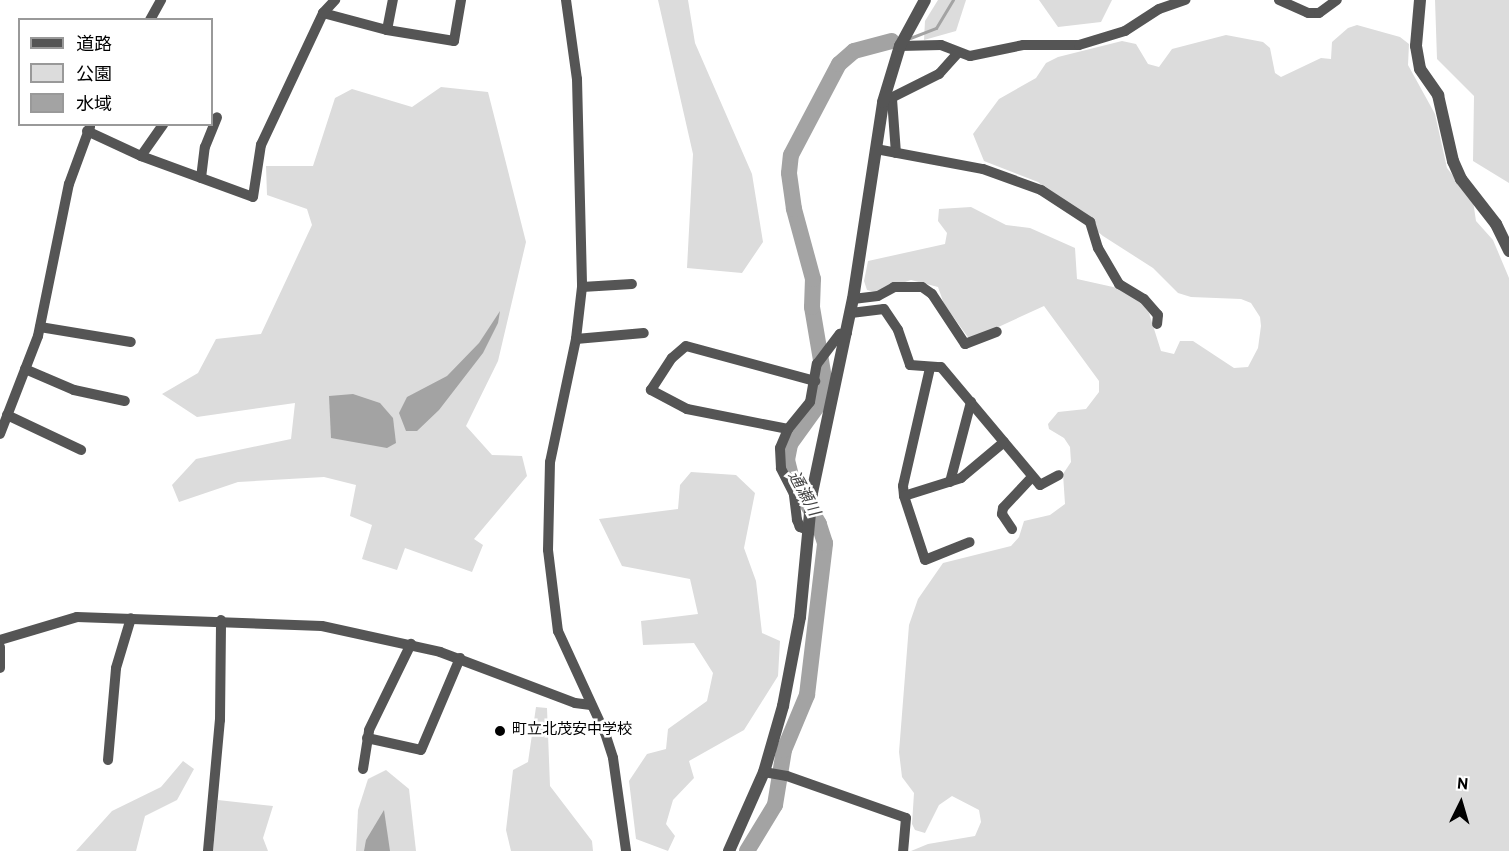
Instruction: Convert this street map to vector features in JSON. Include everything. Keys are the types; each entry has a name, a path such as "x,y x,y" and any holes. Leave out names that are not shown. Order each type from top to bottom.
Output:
{"street":[{"path":"151,18 161,0"},
{"path":"0,434 40,327 69,184 89,128 141,156 253,197 261,145 323,13 335,0"},
{"path":"387,30 393,0"},
{"path":"323,13 387,30 453,41 461,0"},
{"path":"566,0 577,79 582,287 576,339 554,437 546,523 558,631 613,758 626,851"},
{"path":"729,851 768,772 795,652 812,493 847,333 876,149 900,46 925,0"},
{"path":"900,46 941,45 970,56 1023,45 1093,42 1125,31 1159,9 1185,0"},
{"path":"1279,0 1308,13 1318,13 1336,0"},
{"path":"1420,0 1416,46 1420,69 1438,95 1453,161 1496,224 1509,252"},
{"path":"888,101 939,74 958,53"},
{"path":"888,101 896,153"},
{"path":"201,178 205,147 217,117"},
{"path":"141,156 162,126"},
{"path":"876,149 983,169 1041,190 1090,222 1098,248 1119,284 1144,298 1158,315 1157,324"},
{"path":"582,287 632,284"},
{"path":"853,299 878,296 894,287 922,287 932,294 965,344 997,332"},
{"path":"850,313 884,309 898,330 910,366 941,367 1032,477 1042,486 1059,475"},
{"path":"40,327 131,342"},
{"path":"576,339 644,333"},
{"path":"808,526 800,527 794,494 781,468 780,448 788,429 810,402 823,358 840,334 847,333"},
{"path":"788,429 687,409 651,390 672,358 686,346 815,381"},
{"path":"823,358 841,362"},
{"path":"930,368 903,486 904,496 925,560 970,542"},
{"path":"25,369 74,390 125,401"},
{"path":"950,482 971,402"},
{"path":"4,419 81,450"},
{"path":"904,496 961,478 1004,442"},
{"path":"1012,530 1002,514 1003,508 1032,477"},
{"path":"0,640 77,617 221,620 322,626 411,644 460,658 575,704 591,705"},
{"path":"108,760 116,668 131,618"},
{"path":"208,851 220,720 221,620"},
{"path":"363,770 367,738 411,644"},
{"path":"0,646 0,668"},
{"path":"367,738 421,750 460,658"},
{"path":"768,772 787,776 906,818 903,851"}],"green space":[{"path":"658,0 688,0 695,43 752,174 763,242 742,273 687,268 693,154"},
{"path":"938,0 966,0 956,31 924,40 925,21"},
{"path":"1039,0 1112,0 1101,22 1058,27"},
{"path":"1435,0 1509,0 1509,183 1473,161 1474,96 1437,59"},
{"path":"1357,25 1400,37 1409,44 1408,65 1435,114 1447,168 1473,201 1476,221 1493,240 1509,278 1509,851 911,851 928,844 975,836 981,822 979,810 952,796 939,805 925,833 915,830 912,824 914,793 902,777 899,752 909,625 918,599 943,563 1011,546 1019,537 1024,521 1050,515 1065,504 1063,474 1071,462 1070,447 1064,438 1049,429 1048,424 1058,412 1086,409 1099,392 1099,381 1044,306 970,340 944,304 938,287 911,280 875,292 867,290 864,281 868,261 945,244 947,233 938,221 939,209 971,207 1006,225 1030,228 1075,248 1077,279 1122,289 1138,298 1149,313 1161,351 1174,354 1180,341 1193,341 1234,368 1248,367 1258,348 1261,326 1260,317 1251,303 1241,299 1191,297 1178,293 1153,268 1103,236 1038,182 984,161 973,134 999,99 1036,78 1046,63 1058,57 1122,41 1136,44 1148,64 1159,67 1172,49 1226,35 1263,42 1270,48 1275,73 1281,77 1321,58 1331,59 1332,42 1348,28"},
{"path":"441,87 488,92 526,242 498,361 466,426 492,455 522,456 527,476 474,539 483,545 472,572 405,548 397,570 362,559 372,525 350,516 356,485 324,477 238,482 179,502 172,485 196,459 291,439 295,403 197,417 162,394 198,373 216,339 261,334 312,225 307,209 267,195 266,166 313,166 335,98 352,89 412,107"},
{"path":"691,472 736,475 755,493 744,548 756,581 762,633 780,641 778,676 744,730 689,761 694,778 673,800 666,824 675,836 668,851 636,839 629,781 647,754 666,749 668,729 707,701 713,673 694,643 643,645 641,621 698,614 690,579 622,566 599,519 678,509 680,485"},
{"path":"536,707 547,708 550,786 592,841 593,851 511,851 506,830 513,770 528,762"},
{"path":"183,761 194,769 177,800 145,816 136,851 76,851 112,811 161,787"},
{"path":"386,770 409,789 416,851 356,851 358,810 368,779"},
{"path":"218,800 273,806 263,838 268,851 213,851"}],"water":[{"path":"500,311 498,323 483,353 439,410 417,431 406,431 399,413 407,397 447,376 479,343"},
{"path":"353,394 380,403 393,418 396,443 387,448 331,438 329,396"},
{"path":"384,810 390,851 364,851 366,840"}],"waterway":[{"path":"910,38 936,28 953,0"},
{"path":"892,41 900,39"},
{"name":"通瀬川","path":"747,851 775,805 784,750 807,695 825,543 819,524 791,476 787,460 790,444 821,401 824,378 812,307 813,279 794,209 789,173 791,155 839,64 854,51 892,41"}],"place":[{"name":"町立北茂安中学校","path":"500,731"}]}
